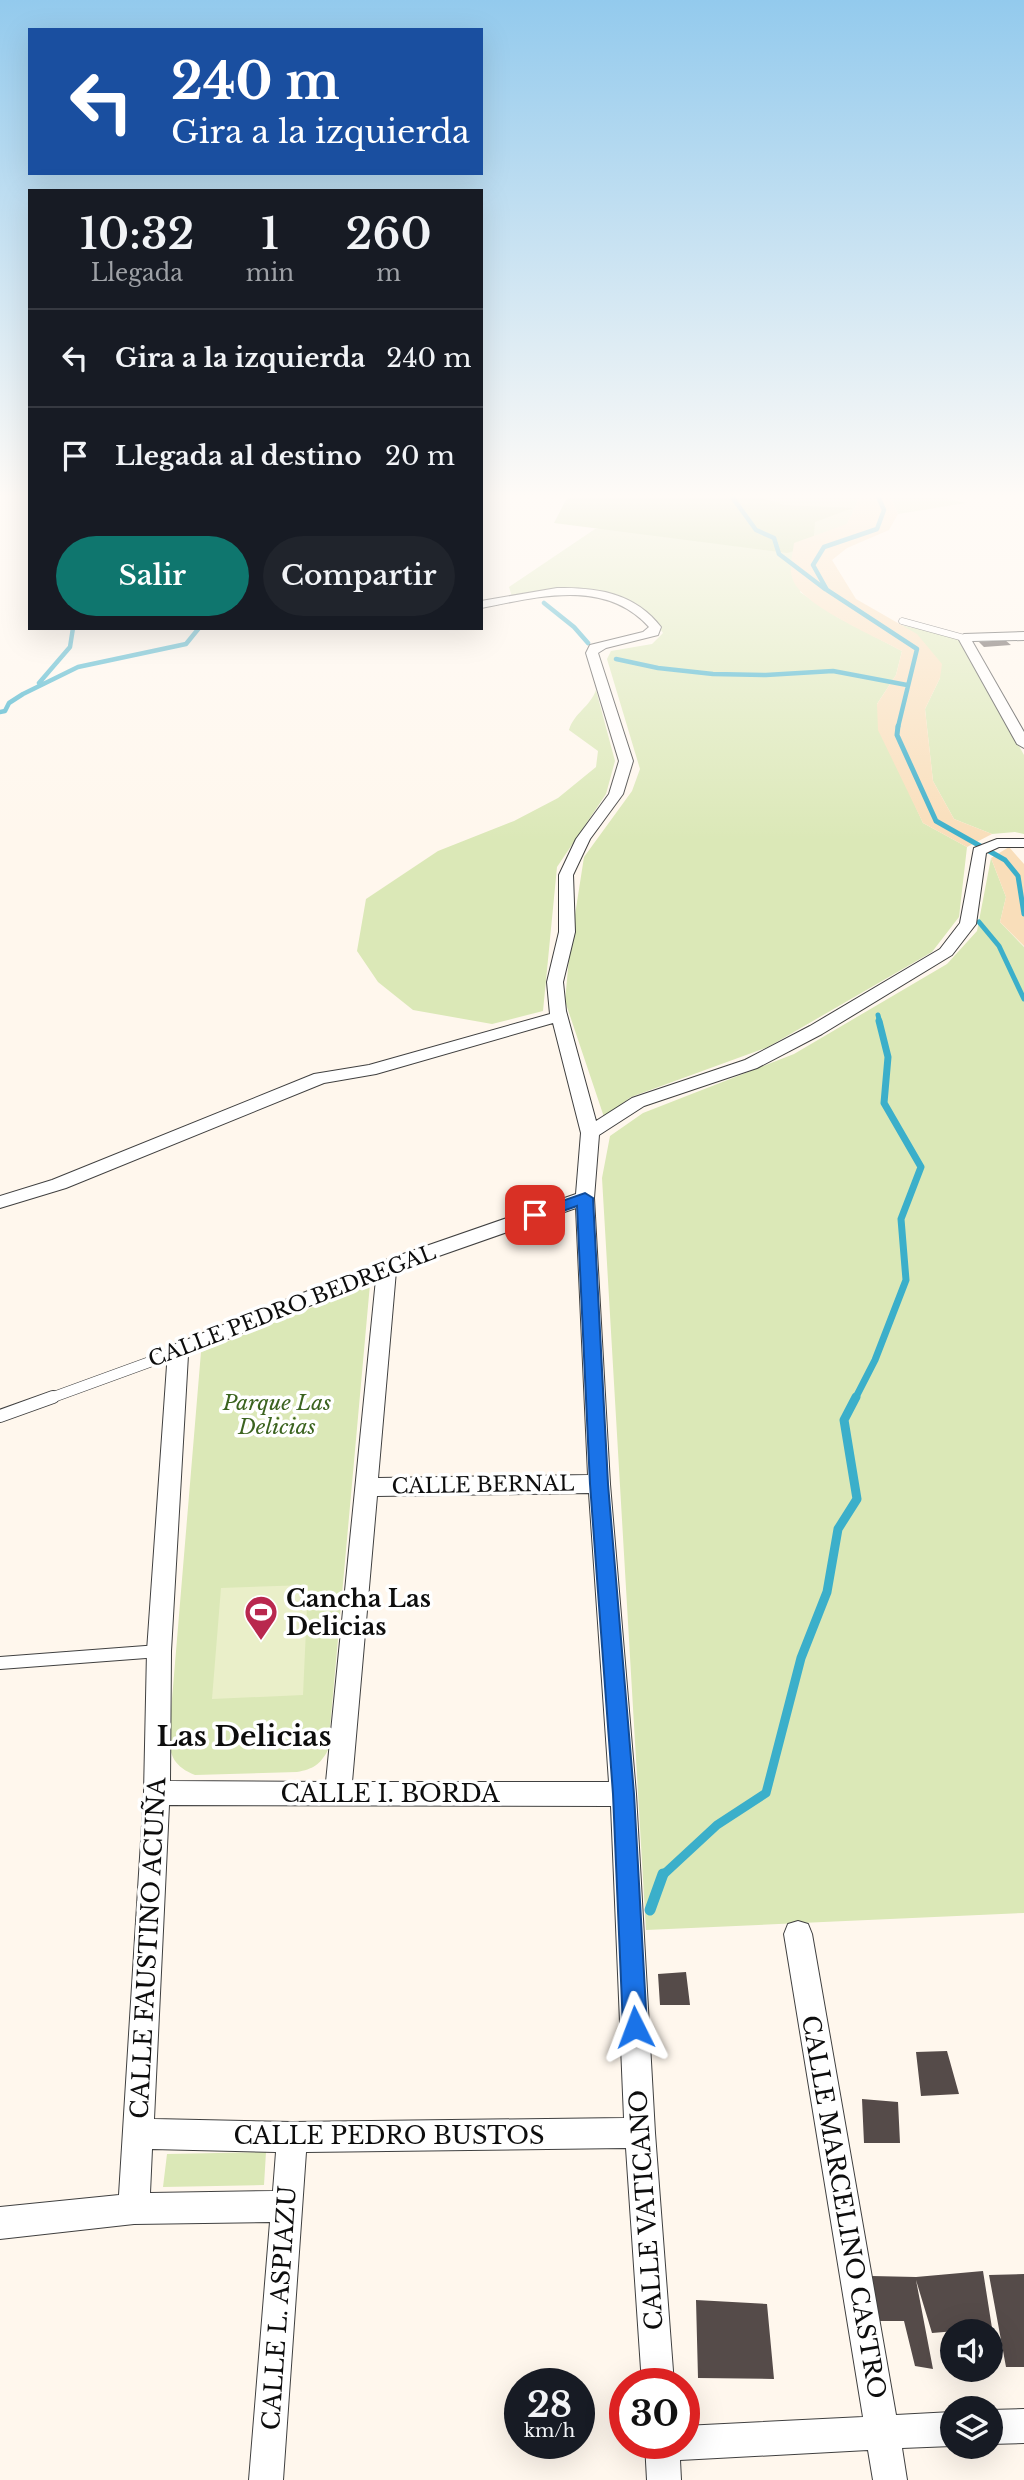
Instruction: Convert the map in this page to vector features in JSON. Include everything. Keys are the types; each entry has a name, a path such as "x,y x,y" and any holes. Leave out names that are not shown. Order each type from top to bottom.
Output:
{"street":[{"name":"CALLE VATICANO","path":"638,610 655,627 654,632 605,644 594,648 592,653 626,761 616,794 583,839 566,875 567,932 555,982 560,1016 590,1133 585,1198 599,1484 623,1794 640,2133 657,2368"},
{"path":"1024,636 964,638 1024,744"},
{"path":"590,1133 638,1102 751,1064 816,1030 946,952 968,924 979,850 998,843 1024,843"},
{"path":"0,1202 58,1184 320,1078 370,1070 560,1016"},
{"name":"CALLE PEDRO BEDREGAL","path":"178,1351 387,1267 585,1198"},
{"path":"338,1793 387,1267"},
{"name":"CALLE FAUSTINO ACUÑA","path":"134,2209 157,1793 159,1651 178,1351"},
{"name":"CALLE BERNAL","path":"366,1487 599,1484"},
{"name":"CALLE I. BORDA","path":"157,1793 623,1794"},
{"name":"CALLE MARCELINO CASTRO","path":"798,1934 890,2480"},
{"name":"CALLE PEDRO BUSTOS","path":"138,2134 292,2137 640,2133"},
{"name":"CALLE L. ASPIAZU","path":"266,2480 292,2137"},
{"path":"0,2222 134,2209 287,2206"},
{"path":"1003,2427 1024,2426"},
{"path":"700,2442 940,2431"},
{"path":"663,2459 664,2480"}],"lane":[{"path":"902,621 964,638"},
{"name":"CALLE PEDRO BEDREGAL","path":"0,1416 178,1351"},
{"path":"0,1663 159,1651"}],"green space":[{"path":"643,610 826,610 902,651 896,675 877,704 902,777 923,823 967,847 959,917 932,952 768,1047 631,1097 604,1117 565,1001 570,947 584,857 632,791 640,769 607,659 611,651 652,644 663,633"},
{"path":"901,625 958,638 1024,755 1024,834 992,834 954,819 933,781 925,709 940,678"},
{"path":"596,690 615,761 606,794 557,867 543,1011 492,1024 413,1010 378,982 357,951 366,899 438,851 514,821 558,798 596,767 598,751 569,730"},
{"path":"991,858 1006,897 1000,922 1024,947 1024,1913 646,1930 602,1178 610,1136 643,1113 794,1054 947,964 977,931"},
{"name":"Parque Las Delicias","path":"370,1284 328,1750 316,1765 297,1772 195,1775 174,1760 169,1735 201,1352"},
{"name":"Cancha Las Delicias","path":"308,1585 303,1695 212,1699 221,1588"},
{"path":"266,2152 264,2185 163,2187 167,2154"}],"sand":[{"path":"825,610 875,610 917,634 942,664 940,678 925,709 933,781 954,819 992,834 967,847 923,823 878,730 877,704 896,675 902,651"},
{"path":"1009,847 1024,864 1024,946 1000,922 1006,897 991,858"}],"building":[{"path":"1005,640 1011,645 984,647 979,642"},
{"path":"686,1972 690,2005 660,2005 658,1974"},
{"path":"947,2051 959,2094 921,2096 916,2052"},
{"path":"862,2099 898,2102 900,2143 864,2143"},
{"path":"983,2271 991,2319 940,2319 940,2332 932,2333 916,2280 933,2369 915,2366 904,2321 876,2321 872,2276 916,2277"},
{"path":"1024,2274 1024,2367 1006,2367 1003,2319 997,2319 989,2275"},
{"path":"696,2300 767,2304 774,2379 700,2378 700,2368 698,2368"}],"waterway":[{"path":"552,610 574,627 588,643"},
{"path":"857,610 917,649 898,727"},
{"path":"39,683 70,647 73,630"},
{"path":"0,712 5,711 9,703 23,694 78,667 186,644 197,630"},
{"path":"616,659 658,668 713,674 766,675 833,671 907,685"},
{"path":"898,726 897,735 936,821 1005,860 1018,876 1024,914"},
{"path":"979,922 999,946 1024,999"},
{"path":"878,1015 880,1023"},
{"path":"855,1399 875,1360 906,1280 901,1219 921,1167 884,1103 888,1057 879,1021"},
{"path":"663,1875 717,1825 766,1793 801,1658 827,1592 838,1529 857,1499 844,1420 856,1397"},
{"path":"650,1910 663,1874"}],"place":[{"name":"Cancha Las Delicias","path":"261,1642"}],"district":[{"name":"Las Delicias","path":"244,1736"}],"route":[{"path":"535,1215 585,1198 599,1484 623,1794 635,2027"}]}
